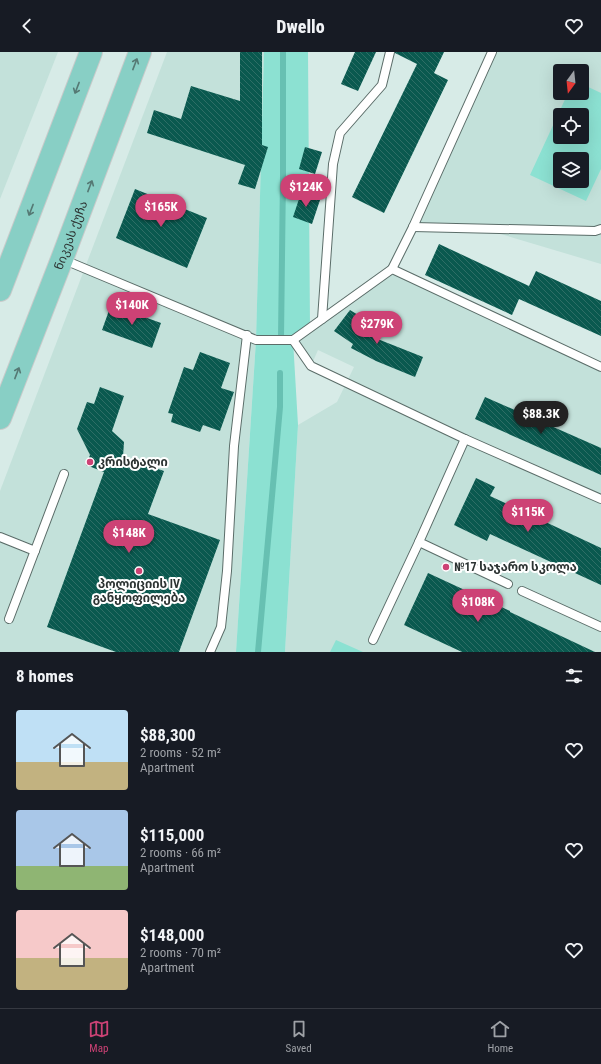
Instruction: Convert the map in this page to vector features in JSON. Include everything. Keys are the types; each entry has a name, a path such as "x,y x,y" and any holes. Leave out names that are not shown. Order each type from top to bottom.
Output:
{"main road":[{"path":"0,290 91,52"},
{"name":"ნიკეას ქუჩა","path":"1,412 62,259 140,52"}],"lane":[{"path":"322,320 333,164 340,133 382,85 390,52"},
{"path":"62,259 256,340 293,340 392,269 413,227 492,52"},
{"path":"413,227 594,231 601,229"},
{"path":"392,269 601,367"},
{"path":"210,652 221,627 227,571 234,446 246,336"},
{"path":"293,340 311,366 465,439 601,499"},
{"path":"373,640 465,439"},
{"path":"9,619 64,474"},
{"path":"0,537 35,551"},
{"path":"419,542 508,584"},
{"path":"522,591 601,627"}],"shaded area":[{"path":"0,52 58,52 0,199"},
{"path":"167,52 264,52 256,340 236,652 0,652 0,491"},
{"path":"492,52 601,52 601,264 484,229 413,227"},
{"name":"№17 საჯარო სკოლა","path":"392,269 601,367 601,652 285,652 298,425 337,402 354,367 318,350 311,366 293,340"}],"green space":[{"path":"264,52 308,52 310,328 293,340 298,425 285,652 236,652 256,340"},
{"path":"589,87 601,93 601,169 586,201 558,188 589,188 589,152 553,152 553,186 530,175 553,125 553,144 589,144 589,108 561,108 565,100 589,100"},
{"path":"336,640 363,652 330,652"}],"building":[{"path":"240,52 262,52 262,145 268,147 255,189 238,184 245,165 147,133 154,110 181,119 191,86 240,101"},
{"path":"355,52 376,52 358,91 341,84"},
{"path":"395,52 444,52 434,73 448,80 384,213 352,197 417,64"},
{"path":"305,147 322,152 315,174 299,169"},
{"path":"135,189 207,218 187,268 116,238"},
{"path":"301,193 320,200 312,224 293,217"},
{"path":"439,244 529,286 536,271 601,301 601,336 519,299 512,315 425,275"},
{"path":"111,305 161,323 152,348 102,330"},
{"path":"350,310 376,326 370,336 423,357 415,377 376,361 351,348 353,344 334,331"},
{"path":"200,352 230,363 221,388 234,392 220,431 203,425 200,432 171,422 173,414 168,413 184,367 193,370"},
{"name":"პოლიციის IV განყოფილება","path":"100,387 124,396 112,431 124,442 123,457 164,471 148,514 220,540 179,652 116,652 47,627 104,472 86,465 90,455 77,429 87,402 94,404"},
{"path":"485,397 601,448 601,475 475,419"},
{"path":"476,478 495,487 490,496 601,548 601,585 490,534 487,541 454,525"},
{"path":"428,573 595,652 462,652 404,625"}],"waterway":[{"path":"281,338 283,52"},
{"path":"258,652 280,407 280,373"}],"place":[{"name":"კრისტალი","path":"90,462"},
{"name":"№17 საჯარო სკოლა","path":"446,567"},
{"name":"პოლიციის IV განყოფილება","path":"139,571"}]}
